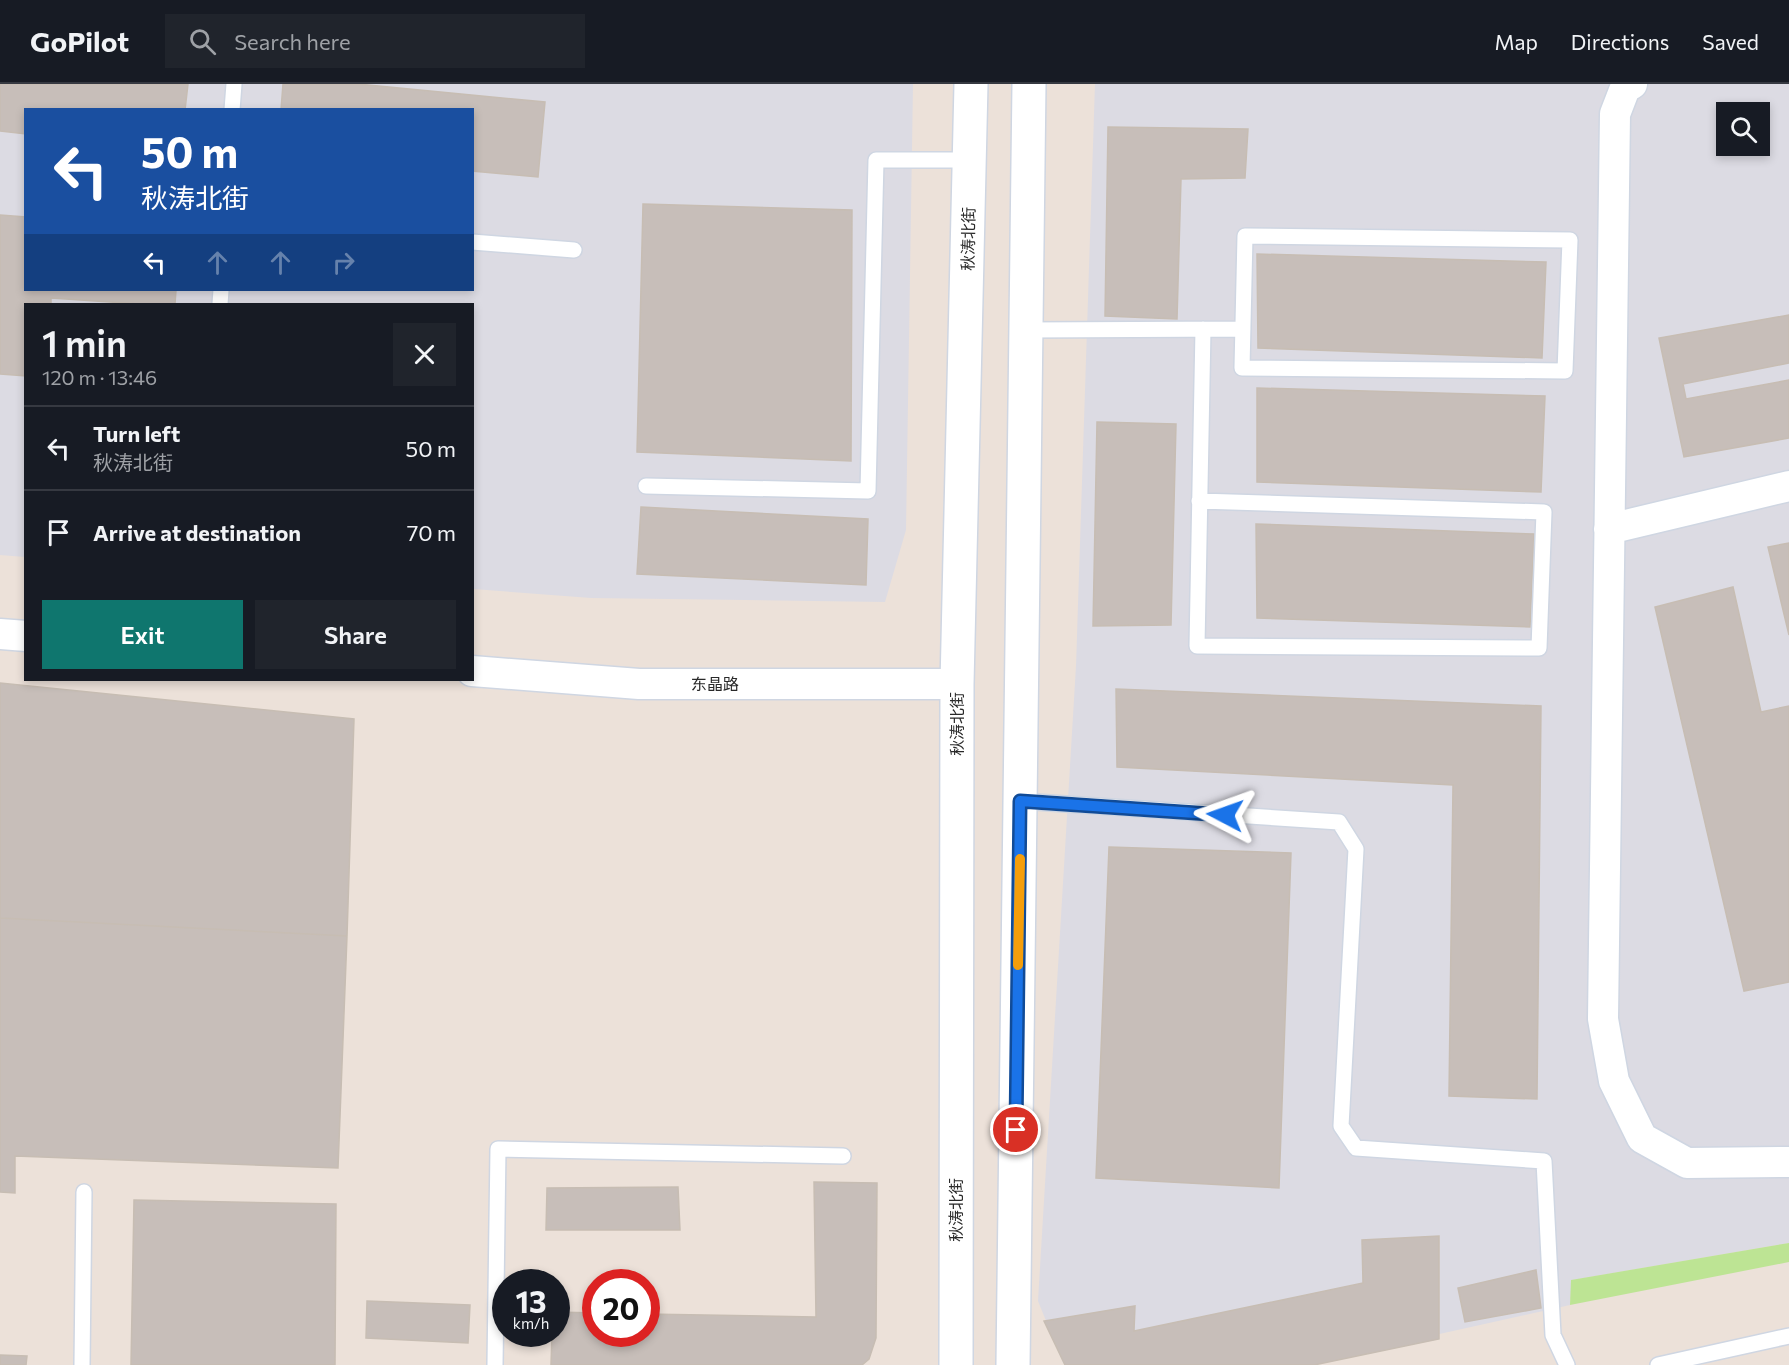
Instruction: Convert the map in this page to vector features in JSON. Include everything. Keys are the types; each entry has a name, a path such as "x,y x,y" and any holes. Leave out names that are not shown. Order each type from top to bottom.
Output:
{"main road":[{"name":"秋涛北街","path":"956,1365 957,684 971,84"},
{"path":"1013,1365 1029,84"}],"street":[{"path":"1632,84 1624,88 1615,114 1603,1019 1614,1081 1642,1138 1687,1163 1789,1162"},
{"path":"1610,529 1789,486"},
{"path":"0,634 24,636"},
{"name":"东晶路","path":"474,671 639,684 957,684"}],"lane":[{"path":"232,108 234,84"},
{"path":"646,486 868,491 876,160 969,160"},
{"path":"1245,236 1570,240 1565,371 1242,368 1243,329 1245,236"},
{"path":"474,242 574,250"},
{"path":"1199,501 1544,512 1539,648 1197,646 1199,501 1203,329"},
{"path":"1026,330 1243,329"},
{"path":"1020,801 1339,822 1356,849 1341,1126 1356,1148 1544,1161 1553,1335 1567,1365"},
{"path":"495,1365 498,1149 843,1156"},
{"path":"82,1365 84,1192"},
{"path":"1658,1365 1789,1335"}],"shaded area":[{"path":"0,84 913,84 906,530 885,602 591,598 474,589 474,303 24,303 24,557 0,555"},
{"path":"1095,84 1789,84 1789,1243 1572,1280 1570,1305 1300,1365 1066,1365 1063,1363 1038,1301 1076,666"}],"green space":[{"path":"1789,1243 1789,1262 1570,1305 1571,1280"}],"building":[{"path":"0,84 188,84 185,108 24,108 24,134 0,131"},
{"path":"283,84 358,84 545,102 538,177 474,171 474,108 281,108"},
{"path":"1108,127 1248,129 1245,178 1181,179 1177,319 1105,316"},
{"path":"643,204 852,210 851,461 637,452"},
{"path":"0,215 24,217 24,291 176,291 175,303 124,303 51,298 51,303 24,303 24,376 0,374"},
{"path":"1257,254 1546,262 1542,358 1258,348"},
{"path":"1789,315 1789,363 1683,384 1686,399 1789,380 1789,438 1684,457 1659,338"},
{"path":"1257,388 1545,396 1541,492 1257,482"},
{"path":"1097,422 1176,424 1171,625 1093,626"},
{"path":"641,507 868,519 866,585 637,574"},
{"path":"1256,524 1534,534 1530,627 1257,618"},
{"path":"1789,543 1789,635 1768,547"},
{"path":"1733,587 1761,712 1789,706 1789,982 1744,991 1655,607"},
{"path":"0,683 354,719 347,936 0,918"},
{"path":"1116,689 1541,706 1537,1099 1449,1096 1453,785 1117,767"},
{"path":"1109,847 1291,853 1279,1188 1096,1178"},
{"path":"0,918 347,936 338,1168 15,1156 15,1193 0,1192"},
{"path":"814,1182 877,1183 876,1338 869,1359 862,1365 551,1365 552,1347 570,1347 570,1312 582,1313 582,1347 660,1347 660,1314 816,1317"},
{"path":"678,1187 680,1230 546,1230 547,1188"},
{"path":"134,1200 336,1204 335,1365 131,1365"},
{"path":"1439,1236 1439,1339 1314,1365 1065,1365 1044,1321 1135,1306 1134,1331 1363,1283 1362,1240"},
{"path":"1536,1270 1541,1308 1465,1322 1458,1288"},
{"path":"367,1301 470,1305 468,1343 366,1338"},
{"path":"0,1355 27,1356 26,1365 0,1365"}],"slow traffic":[{"path":"1018,965 1020,859"}],"route":[{"path":"1016,1130 1020,801 1225,815"}]}
